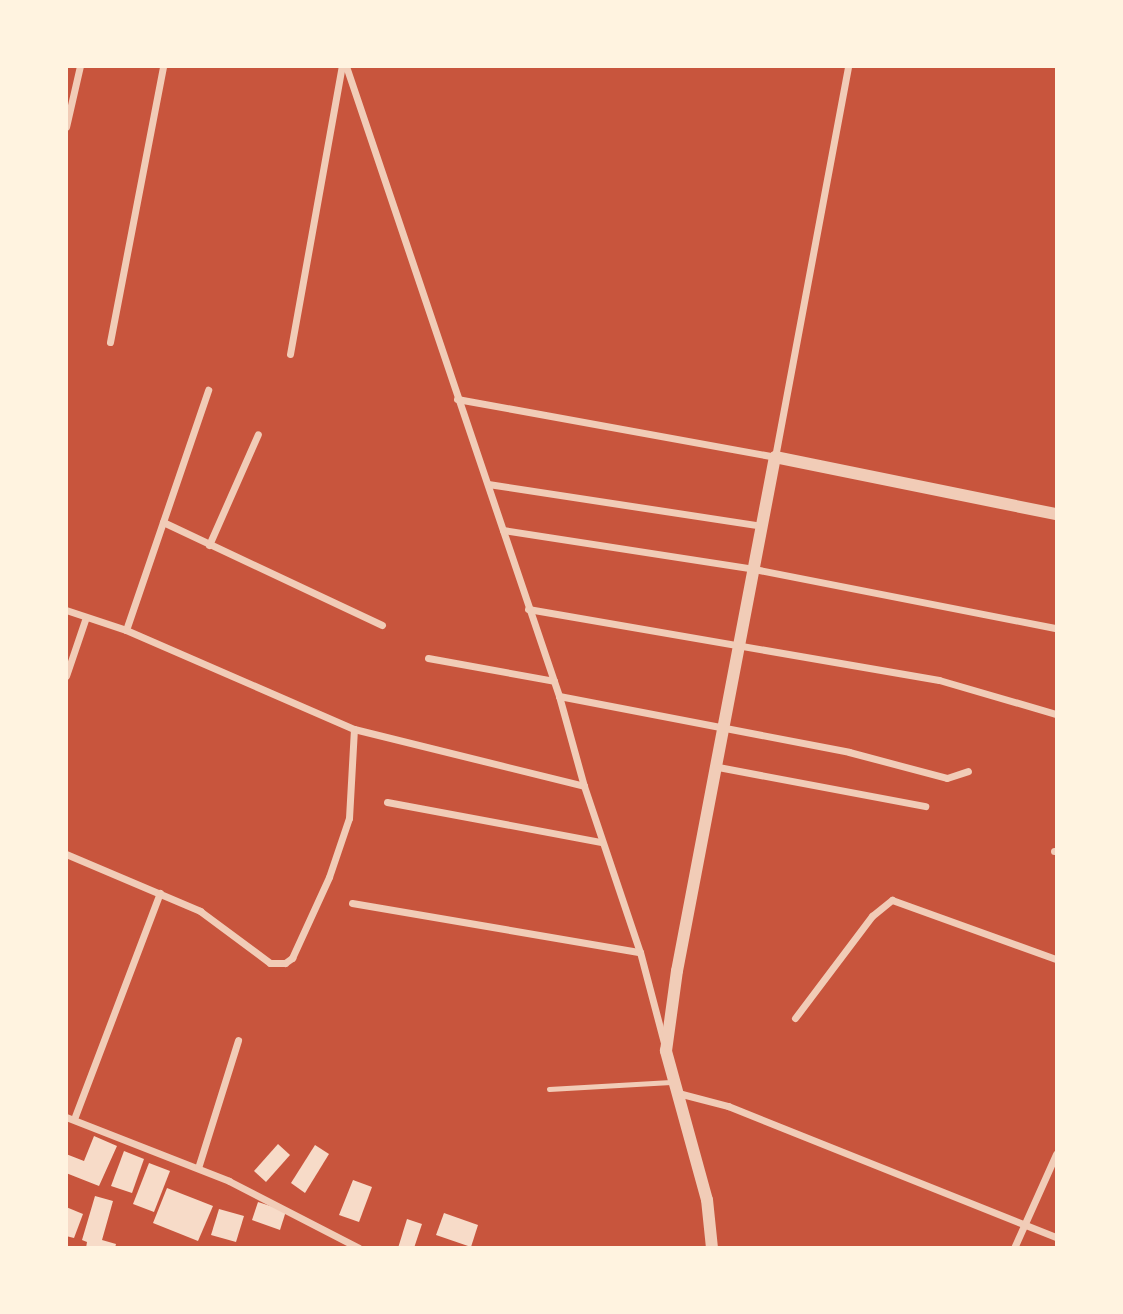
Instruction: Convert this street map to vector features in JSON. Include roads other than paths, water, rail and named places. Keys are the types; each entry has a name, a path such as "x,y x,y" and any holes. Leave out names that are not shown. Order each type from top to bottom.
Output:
{"street":[{"path":"66,127 80,66"},
{"path":"110,342 163,66"},
{"path":"290,354 344,66"},
{"path":"344,66 554,681 601,842 640,952 674,1088 707,1200 712,1248"},
{"path":"666,1051 677,971 718,767 848,66"},
{"path":"126,630 208,390"},
{"path":"457,399 775,457 1056,514"},
{"path":"209,545 258,434"},
{"path":"488,484 762,526"},
{"path":"163,522 382,625"},
{"path":"503,530 754,569 1056,628"},
{"path":"528,609 939,680 1056,714"},
{"path":"66,610 126,630 356,730 584,786"},
{"path":"66,676 86,617"},
{"path":"428,658 554,681"},
{"path":"559,696 724,726 947,778 968,771"},
{"path":"66,854 160,893 225,926 270,963 292,958 329,877 349,818 356,730"},
{"path":"718,767 925,806"},
{"path":"387,802 601,842"},
{"path":"160,893 70,1118 198,1168 359,1248"},
{"path":"795,1018 872,916 892,900 1056,959"},
{"path":"352,903 640,952"},
{"path":"198,1168 238,1040"},
{"path":"674,1088 728,1106 1056,1237"},
{"path":"1014,1248 1056,1154"}],"lane":[{"path":"549,1089 674,1088"}]}
